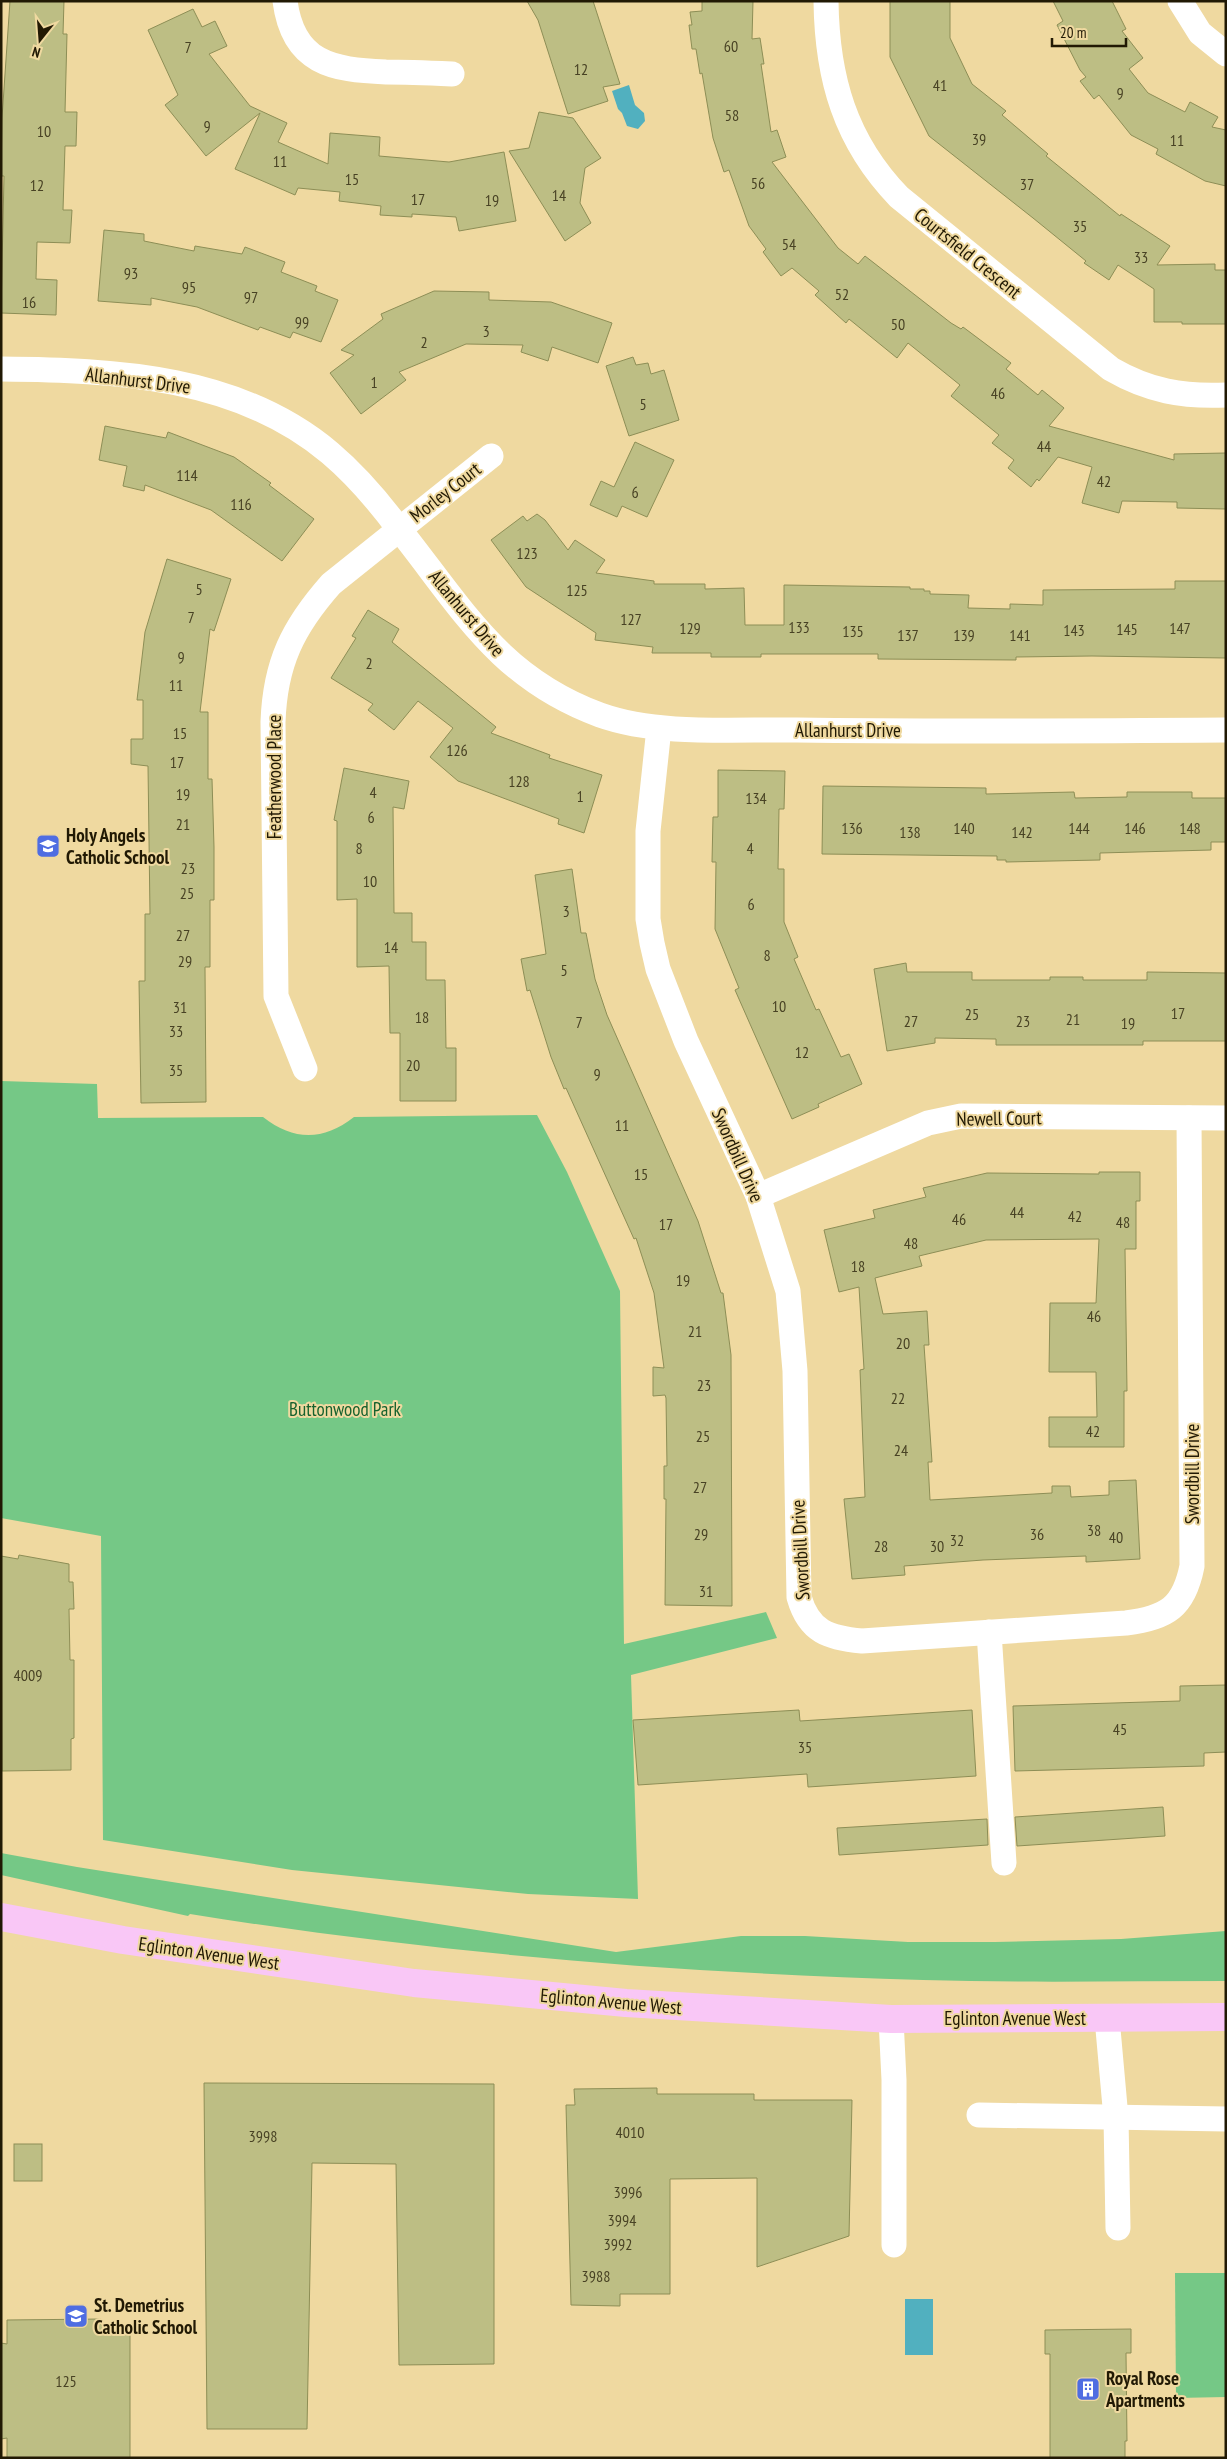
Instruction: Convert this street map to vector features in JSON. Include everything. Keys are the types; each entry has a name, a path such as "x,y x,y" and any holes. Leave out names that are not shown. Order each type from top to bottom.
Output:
{"main road":[{"name":"Eglinton Avenue West","path":"1,1917 122,1940 414,1983 626,2003 891,2019 1226,2017"}],"street":[{"path":"284,1 288,21 295,37 312,55 325,64 357,71 452,74"},
{"name":"Courtsfield Crescent","path":"826,1 830,62 836,91 855,136 868,160 882,180 899,197 1111,369 1133,381 1158,390 1226,395"},
{"path":"1180,1 1200,33 1226,54"},
{"name":"Allanhurst Drive","path":"1,369 136,376 183,384 248,402 279,418 328,451 350,471 400,529 464,615 493,648 522,674 557,696 602,716 659,728 1226,730"},
{"name":"Morley Court","path":"400,529 491,456"},
{"name":"Featherwood Place","path":"305,1069 276,996 273,722 277,682 288,643 309,609 332,584 400,529"},
{"name":"Swordbill Drive","path":"659,728 648,832 648,919 652,943 658,969 686,1041 758,1196 782,1267 791,1315 797,1414 798,1577 803,1610 822,1632 838,1639 862,1641 989,1632 1146,1620 1162,1615 1177,1605 1188,1588 1192,1566 1189,1118"},
{"name":"Newell Court","path":"758,1196 928,1123 961,1116 1226,1118"},
{"path":"989,1632 1004,1863"},
{"path":"1107,2018 1116,2118 1118,2228"},
{"path":"891,2019 894,2080 894,2245"},
{"path":"979,2115 1226,2119"}],"green space":[{"name":"Buttonwood Park","path":"1,1081 97,1084 98,1118 263,1117 286,1130 308,1135 320,1134 331,1130 354,1117 537,1115 567,1172 620,1291 624,1644 766,1612 777,1638 631,1675 638,1899 528,1894 292,1870 103,1840 101,1536 1,1518"},
{"path":"1,1853 77,1867 616,1952 741,1936 805,1936 908,1942 995,1942 1121,1939 1226,1931 1226,1981 999,1981 831,1977 647,1966 464,1950 372,1940 190,1914 188,1916 1,1875"},
{"path":"1175,2273 1226,2273 1226,2397 1176,2398"}],"water":[{"path":"629,85 635,105 644,113 645,121 638,129 627,126 622,113 618,109 612,91"},
{"path":"905,2299 933,2299 933,2355 905,2355"}],"building":[{"path":"10,1 64,1 63,34 67,34 65,112 77,112 76,146 65,146 63,210 72,210 70,243 37,242 36,279 57,280 56,315 1,313 4,176 1,176 2,118"},
{"path":"527,1 593,1 620,84 603,87 608,101 568,114 538,20"},
{"path":"702,1 753,1 752,39 760,38 764,64 761,64 771,132 777,130 786,157 772,162 838,248 858,264 865,256 951,323 961,329 963,327 1011,363 1006,369 1038,395 1042,390 1064,408 1049,426 1174,460 1174,454 1226,453 1226,509 1177,508 1177,502 1122,501 1119,513 1082,503 1092,467 1058,457 1039,481 1037,479 1031,487 1008,468 1014,460 992,443 999,435 951,396 960,385 908,343 897,358 849,319 846,323 815,295 819,291 792,268 781,276 763,252 766,249 749,226 729,170 724,172 713,138 702,73 700,74 696,49 692,49 689,25 692,25 690,12 702,11"},
{"path":"890,1 950,1 950,38 972,84 1006,111 1002,115 1048,154 1046,156 1120,216 1121,214 1170,246 1157,265 1215,264 1215,270 1226,270 1226,324 1154,322 1154,289 1118,265 1109,280 1084,263 1086,261 929,136 890,57"},
{"path":"1053,1 1112,1 1126,29 1122,31 1143,58 1129,69 1148,93 1185,112 1190,102 1218,117 1212,127 1226,130 1226,186 1205,181 1156,154 1158,149 1131,135 1099,95 1094,99 1080,81 1086,77 1080,70 1057,25 1063,21"},
{"path":"193,9 202,27 215,21 227,46 209,54 250,106 287,123 278,142 328,164 330,133 380,137 379,156 449,162 504,152 516,221 459,231 456,217 412,214 412,217 380,215 381,206 339,201 340,192 298,188 295,195 235,169 260,113 206,156 165,105 178,95 148,30"},
{"path":"539,112 573,118 601,158 585,168 580,203 591,223 565,241 509,151 529,148"},
{"path":"104,230 144,234 144,241 194,251 195,246 242,254 245,247 285,262 281,272 317,286 315,291 338,300 321,342 293,332 290,338 260,327 258,330 197,307 151,298 151,305 98,301"},
{"path":"434,291 489,292 489,300 551,302 612,323 598,363 552,347 548,361 521,352 523,345 466,344 399,372 406,380 361,414 330,373 354,355 341,350 383,319 381,314"},
{"path":"633,357 636,365 648,363 651,374 664,370 679,420 629,436 606,366"},
{"path":"105,426 166,438 168,432 234,457 271,483 269,485 314,519 282,561 211,510 145,485 144,491 123,486 127,466 99,460"},
{"path":"635,442 674,460 647,517 622,506 617,517 590,505 601,481 614,487"},
{"path":"537,514 545,520 568,550 575,540 605,560 596,573 654,581 654,584 705,584 705,589 744,588 745,625 784,625 784,585 910,587 910,589 930,591 930,594 969,595 968,608 1010,609 1010,604 1043,605 1043,590 1175,589 1175,581 1226,581 1226,658 1092,656 1016,657 1016,660 878,659 878,654 761,654 761,657 711,657 711,653 652,653 653,647 595,640 596,633 526,587 491,540 523,516 527,521"},
{"path":"167,559 231,579 214,631 210,629 200,712 208,712 208,779 212,779 214,847 214,900 210,900 210,967 205,967 206,1102 141,1103 139,981 145,981 145,914 150,914 148,766 131,764 131,739 143,739 143,700 137,700 145,632"},
{"path":"368,610 399,629 392,642 496,727 491,733 550,755 549,758 602,775 584,833 558,824 559,819 458,781 430,757 453,728 418,701 394,730 368,710 373,704 331,678 356,638 352,636"},
{"path":"344,768 409,781 404,809 393,807 394,913 412,913 412,942 426,942 426,980 445,980 446,1048 456,1048 456,1101 400,1101 400,1033 390,1033 389,966 357,967 357,899 337,900 337,821 334,820"},
{"path":"718,770 785,771 784,809 779,809 778,869 784,869 784,922 798,957 794,959 816,1010 819,1009 841,1057 849,1054 862,1084 818,1104 819,1107 792,1119 735,990 739,988 715,929 716,862 712,862 713,817 718,817"},
{"path":"823,786 986,788 986,794 1074,792 1075,798 1127,797 1127,792 1192,792 1192,798 1226,798 1226,842 1211,842 1211,850 1100,853 1100,860 1006,862 1006,860 997,860 997,856 822,854"},
{"path":"572,869 581,933 586,933 595,979 607,1015 698,1221 721,1293 723,1293 731,1355 732,1606 665,1605 666,1499 664,1499 664,1466 667,1466 666,1398 665,1395 653,1396 653,1367 664,1368 654,1293 636,1238 634,1239 566,1088 564,1089 551,1057 530,990 527,991 521,959 546,954 535,875"},
{"path":"906,963 907,972 972,972 972,980 1050,980 1050,977 1083,977 1083,980 1147,980 1147,972 1226,973 1226,1041 1143,1041 1143,1045 996,1045 996,1039 935,1038 935,1043 887,1051 874,969"},
{"path":"1099,1172 1140,1172 1140,1201 1136,1201 1136,1249 1125,1249 1127,1391 1124,1391 1124,1447 1049,1447 1049,1417 1097,1417 1096,1372 1049,1372 1050,1303 1096,1303 1099,1239 986,1240 919,1256 922,1266 875,1278 883,1314 927,1311 929,1345 924,1345 932,1462 928,1462 930,1500 1052,1493 1052,1486 1070,1486 1071,1497 1109,1495 1109,1481 1136,1480 1140,1559 1086,1562 1086,1556 983,1560 904,1566 905,1575 852,1579 844,1499 865,1497 860,1370 864,1369 859,1287 839,1292 824,1230 875,1218 873,1210 926,1197 923,1188 987,1173 1099,1174"},
{"path":"19,1555 69,1564 69,1582 73,1582 74,1609 69,1609 70,1660 74,1660 74,1738 71,1739 71,1770 2,1771 1,1556 18,1559"},
{"path":"1226,1685 1226,1752 1204,1753 1204,1766 1015,1771 1013,1706 1180,1701 1180,1686"},
{"path":"799,1710 800,1721 972,1710 976,1776 808,1787 807,1774 638,1785 633,1720"},
{"path":"1163,1807 1165,1836 1017,1846 1015,1817"},
{"path":"987,1819 988,1845 839,1855 837,1828"},
{"path":"204,2083 494,2084 494,2364 399,2365 396,2164 312,2163 307,2429 207,2429"},
{"path":"657,2088 657,2094 754,2094 754,2100 852,2100 849,2236 757,2267 757,2178 670,2179 670,2294 620,2294 620,2306 571,2305 566,2105 575,2105 574,2089"},
{"path":"14,2144 42,2144 42,2181 14,2181"},
{"path":"101,2319 101,2325 130,2325 130,2458 7,2458 7,2438 1,2439 1,2343 7,2344 7,2320"},
{"name":"Royal Rose Apartments","path":"1131,2329 1131,2353 1126,2353 1127,2441 1125,2441 1125,2458 1050,2458 1050,2354 1045,2354 1045,2330"}],"place":[{"name":"Holy Angels Catholic School","path":"48,846"},
{"name":"St. Demetrius Catholic School","path":"76,2316"},
{"name":"Royal Rose Apartments","path":"1088,2389"}]}
